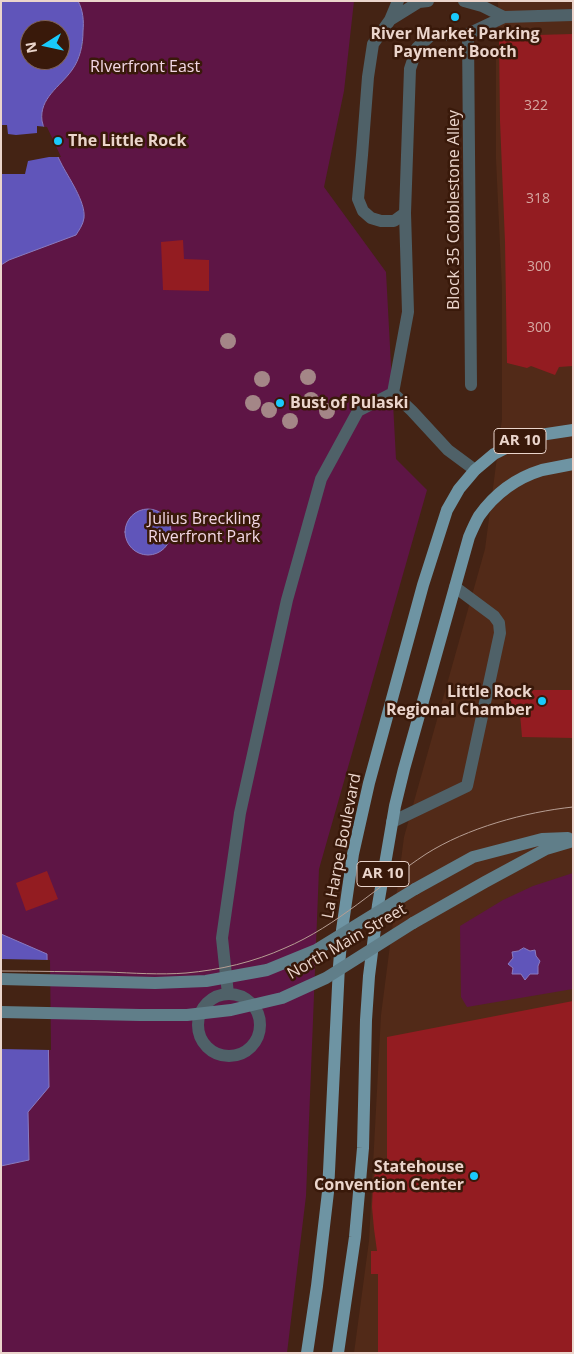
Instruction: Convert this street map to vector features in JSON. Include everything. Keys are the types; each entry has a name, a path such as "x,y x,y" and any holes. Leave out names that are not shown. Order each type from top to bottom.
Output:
{"main road":[{"name":"La Harpe Boulevard","path":"307,1353 318,1286 328,1192 339,966 353,854 368,783 423,585 446,510 459,489 475,470 494,454 516,443 540,435 573,430"},
{"name":"AR 10","path":"338,1353 355,1237 362,1158 369,976 378,905 392,822 404,768 469,537 479,517 501,492 520,479 541,471 573,464"},
{"name":"North Main Street","path":"1,979 155,983 206,981 267,970 316,950 415,889 473,857 542,839 573,839"},
{"name":"North Main Street","path":"1,1012 187,1015 231,1010 282,998 326,978 413,923 485,882 546,850 573,839"}],"lane":[{"path":"398,1 390,20 373,44 368,77 358,199 363,211 371,218 382,221 394,221 405,213"},
{"path":"390,20 419,2 428,1"},
{"path":"464,1 482,6 504,17"},
{"path":"393,393 408,312 405,213 410,69 418,48 431,35 468,34 504,17 573,15"},
{"name":"Block 35 Cobblestone Alley","path":"468,34 471,385"},
{"path":"393,393 448,450 475,470"},
{"path":"228,994 222,938 240,813 287,600 321,479 358,411 393,393"},
{"path":"392,822 467,786 500,633 499,623 494,616 455,587"},
{"path":"228,994 248,1000 255,1007 259,1017 260,1027 256,1041 245,1052 236,1056 223,1056 216,1053 202,1039 199,1029 199,1019 203,1009 218,996 228,994"}],"shaded area":[{"path":"1,1 78,1 83,19 83,36 80,52 72,70 47,99 42,113 42,121 49,139 76,190 84,212 84,218 76,235 9,260 1,265"},
{"path":"498,1 573,1 573,1353 354,1353 369,1241 381,1015 404,837 485,549 502,419 502,289 496,159 496,55 499,54"},
{"path":"143,509 153,509 167,519 171,532 167,545 161,551 153,555 143,555 129,545 125,537 125,527 135,513"},
{"path":"1,934 47,954 49,1087 28,1112 29,1160 1,1166"},
{"path":"524,948 530,951 535,950 536,956 540,961 538,974 530,974 525,980 521,974 512,974 513,968 508,964 513,958 512,952"}],"green space":[{"name":"Julius Breckling Riverfront Park","path":"78,1 354,1 344,91 324,187 386,272 396,459 427,490 319,869 306,1196 287,1353 1,1353 1,1166 29,1160 27,1112 1,939 1,265 9,260 60,161 42,122 42,108 49,95 64,80 79,58 83,43 83,25 81,7"},
{"path":"573,873 573,989 467,1007 461,997 460,926 503,900 533,886"}],"pier":[{"path":"1,125 7,125 8,134 16,135 37,133 37,126 47,127 61,157 28,161 25,174 1,174"},
{"path":"1,959 50,960 51,1050 1,1049"}],"building":[{"path":"573,34 573,366 559,367 555,375 531,366 527,368 507,363 499,36"},
{"path":"183,240 184,259 209,260 209,291 163,290 161,242"},
{"name":"Little Rock Regional Chamber","path":"509,690 573,690 573,738 522,737 520,714 512,712"},
{"path":"47,871 58,899 26,911 16,883"},
{"name":"Statehouse Convention Center","path":"573,1001 573,1353 378,1353 378,1274 371,1274 371,1251 377,1251 372,1207 376,1166 387,1166 387,1037"}],"tram line":[{"path":"1,971 176,974 237,965 273,953 304,939 340,917 426,854 460,836 516,817 573,807"}],"place":[{"name":"River Market Parking Payment Booth","path":"455,17"},
{"name":"The Little Rock","path":"58,141"},
{"name":"Bust of Pulaski","path":"280,403"},
{"name":"Little Rock Regional Chamber","path":"542,701"},
{"name":"Statehouse Convention Center","path":"474,1176"}],"park label":[{"name":"RIverfront East","path":"145,67"}]}
